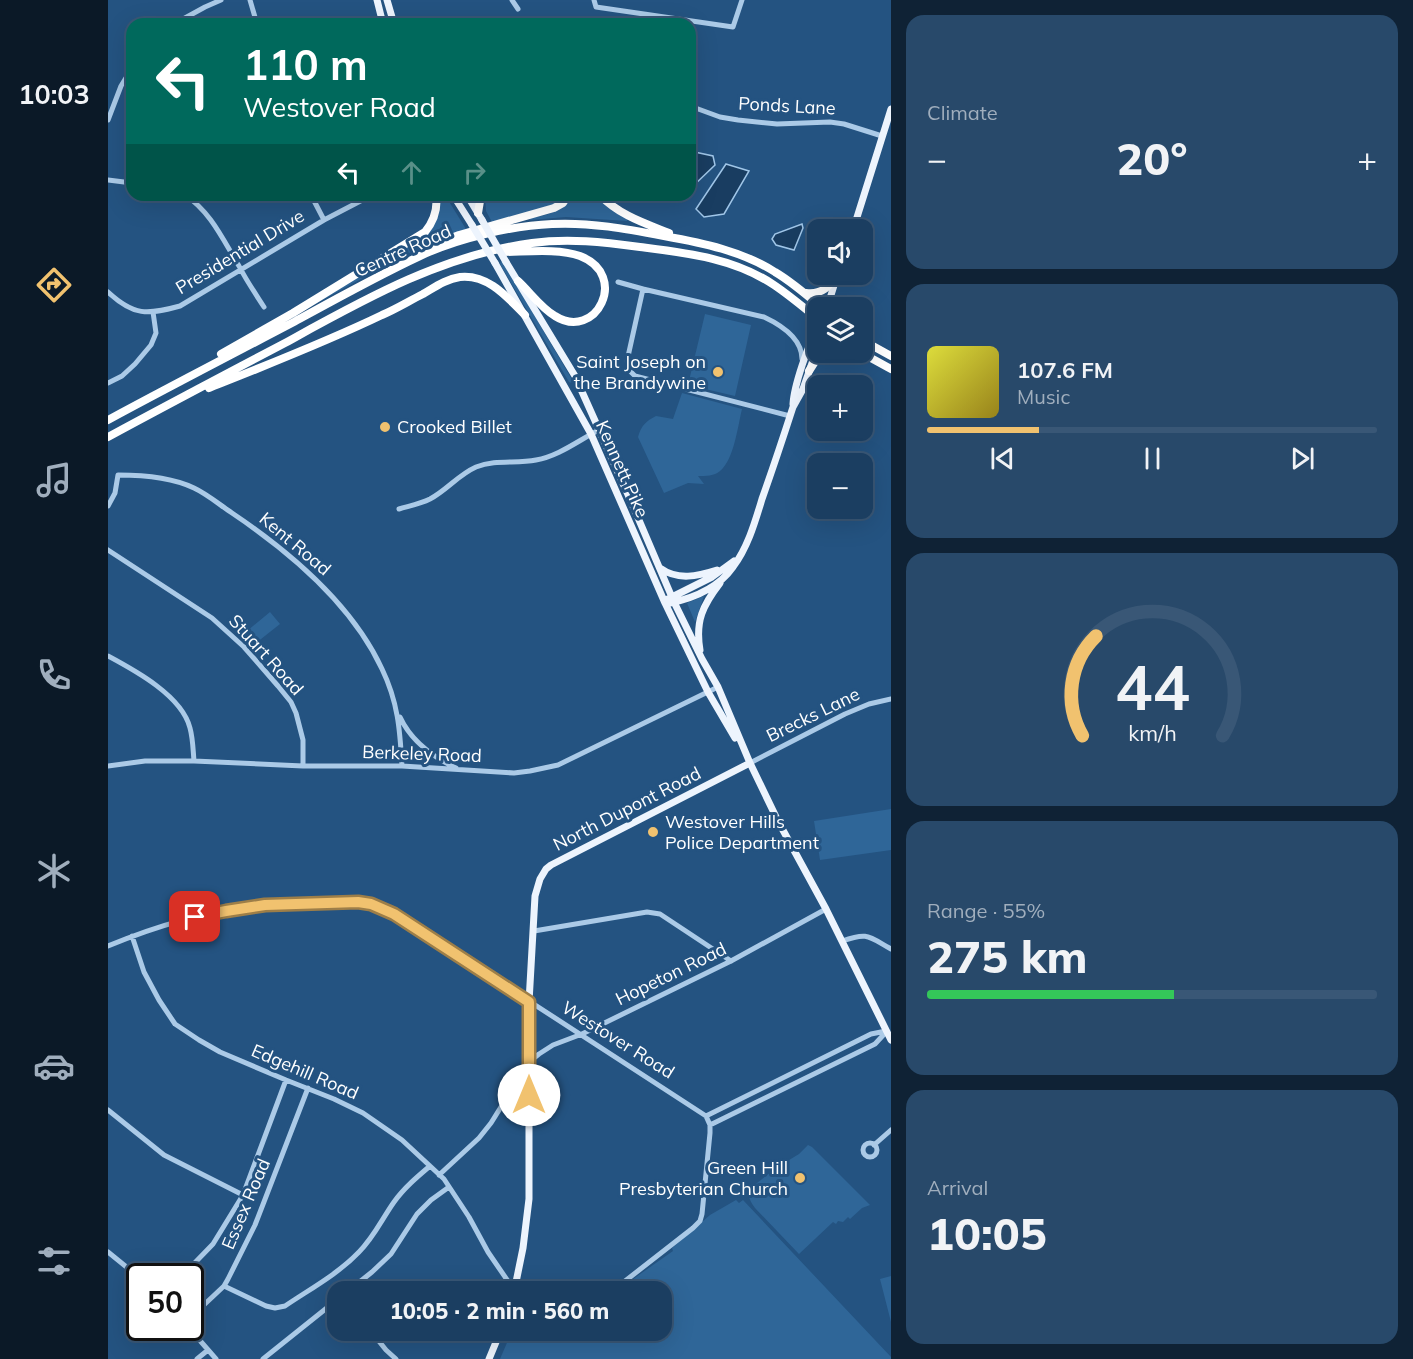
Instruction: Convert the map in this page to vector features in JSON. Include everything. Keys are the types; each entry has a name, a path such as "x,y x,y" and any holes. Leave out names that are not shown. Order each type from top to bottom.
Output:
{"highway":[{"path":"142,402 172,381 293,314 425,232 435,212 436,201"},
{"path":"480,217 481,201"},
{"path":"372,279 391,266 431,246 459,235 554,208 564,201"},
{"path":"606,201 628,216 686,240"},
{"name":"Centre Road","path":"108,420 372,279 422,255 498,232 528,226 605,225 686,240 738,254 774,271 810,297"},
{"name":"Centre Road","path":"108,437 400,283 453,261 483,252 532,243 592,242 658,249 711,258 745,269 775,285 807,310"},
{"path":"483,252 547,252 580,256 599,269 606,288 605,298 599,309 591,316 578,321 565,321 555,316 518,281"},
{"path":"174,402 384,315 443,282 460,277 473,278 500,290 525,315"},
{"path":"804,293 815,294 830,285"},
{"path":"873,346 891,356"},
{"path":"873,359 891,369"},
{"path":"805,372 812,363"}],"main road":[{"path":"377,0 382,18"},
{"path":"387,0 392,18"},
{"path":"856,219 891,109"},
{"name":"Kennett Pike","path":"457,201 525,315 591,434 665,603 708,692 750,763"},
{"name":"Kennett Pike","path":"470,201 575,376 673,599 718,687 750,763 891,1040"},
{"path":"702,659 699,638 701,615 710,596 745,547 793,407 803,388 807,363"},
{"path":"805,372 810,363"},
{"path":"660,568 674,575 693,576 729,569"},
{"path":"665,603 704,591 715,585 729,569"},
{"name":"North Dupont Road","path":"517,1281 529,1195 529,1002 536,887 544,872 551,865 750,763"},
{"path":"489,1359 496,1341"}],"street":[{"path":"185,18 221,0"},
{"path":"250,0 255,18"},
{"path":"512,0 518,9"},
{"path":"594,0 596,7 671,18"},
{"path":"696,22 733,27 742,0"},
{"path":"108,120 126,78"},
{"name":"Ponds Lane","path":"696,108 720,117 738,120 844,124 882,136"},
{"path":"108,180 126,182"},
{"path":"193,201 214,222 240,270 264,307"},
{"path":"313,201 324,220"},
{"name":"Presidential Drive","path":"108,292 122,305 141,312 160,312 180,306 324,220 360,201"},
{"path":"618,282 762,316 789,333 798,343 805,372"},
{"path":"644,289 627,361 629,370 635,376 790,416"},
{"path":"108,383 129,370 151,345 156,333 153,312"},
{"path":"399,509 430,499 474,468 497,462 541,459 556,454 599,430"},
{"name":"Kent Road","path":"108,506 115,493 118,475 172,480 195,488 278,545 322,586 348,615 382,668 396,708 402,766"},
{"name":"Stuart Road","path":"108,549 212,618 244,647 291,702 297,713 303,740 303,766"},
{"path":"108,656 175,700 190,726 194,761"},
{"name":"Berkeley Road","path":"108,766 145,761 194,761 303,766 402,766 514,773 530,771 558,765 718,687"},
{"name":"Brecks Lane","path":"750,763 844,714 869,704 891,699"},
{"name":"Kent Road","path":"396,708 404,726 413,738 438,759 459,770"},
{"name":"Westover Road","path":"108,946 179,921 226,911 265,905 358,902 371,904 394,914 420,930 706,1116"},
{"name":"Hopeton Road","path":"439,1174 479,1138 529,1062 553,1045 582,1034 730,961 826,909"},
{"path":"534,931 647,912 660,914 730,961"},
{"path":"842,940 865,935 891,949"},
{"name":"Edgehill Road","path":"132,936 144,972 175,1024 220,1052 363,1113 402,1140 439,1174 449,1187 508,1281"},
{"path":"625,1281 700,1221 710,1125 706,1116 871,1034 886,1031"},
{"path":"710,1125 875,1044 886,1031"},
{"name":"Essex Road","path":"195,1263 213,1244 243,1195 286,1080"},
{"name":"Essex Road","path":"204,1305 224,1286 255,1225 308,1088"},
{"path":"108,1110 164,1155 243,1195"},
{"path":"874,1145 891,1130"},
{"path":"224,1286 266,1306 275,1308 285,1306 336,1272 359,1252 374,1235 394,1201 430,1166"},
{"path":"360,1281 391,1254 417,1214 449,1187"},
{"path":"108,1252 126,1267"},
{"path":"263,1359 327,1308"},
{"path":"200,1341 216,1359"},
{"path":"379,1341 396,1359"},
{"path":"197,1359 208,1350"}],"shaded area":[{"path":"696,152 713,156 715,165 696,183"},
{"path":"726,164 749,171 724,214 704,217 696,209"},
{"path":"436,201 449,201 466,229 420,247 315,304 425,234"},
{"path":"485,201 559,201 557,204 492,222 486,211"},
{"path":"566,201 605,201 628,218 627,221 566,217 530,220 530,218 554,212"},
{"path":"802,224 803,228 794,250 776,245 772,239 775,234"},
{"path":"501,261 572,383 569,382 500,264"},
{"path":"705,314 751,325 735,396 688,385"},
{"path":"682,393 742,409 735,442 725,466 715,474 698,476 704,484 688,483 664,493 638,437 644,424 656,416 673,419"},
{"path":"704,596 695,622 687,603"},
{"path":"270,612 280,624 256,643 247,631"},
{"path":"891,809 891,850 820,860 814,821"},
{"path":"808,1145 870,1205 862,1208 850,1219 848,1217 836,1224 833,1222 799,1254 755,1208 749,1195 752,1187 799,1154"},
{"path":"736,1200 739,1203 743,1200 891,1359 500,1359 508,1341 672,1341 672,1281 630,1281 673,1251 672,1248 710,1215"},
{"path":"891,1276 891,1322 880,1279"}],"place":[{"name":"Saint Joseph on the Brandywine","path":"718,372"},
{"name":"Crooked Billet","path":"385,427"},
{"name":"Westover Hills Police Department","path":"653,832"},
{"name":"Green Hill Presbyterian Church","path":"800,1178"}],"route":[{"path":"195,917 265,905 358,902 384,908 529,1002 529,1095"}]}
